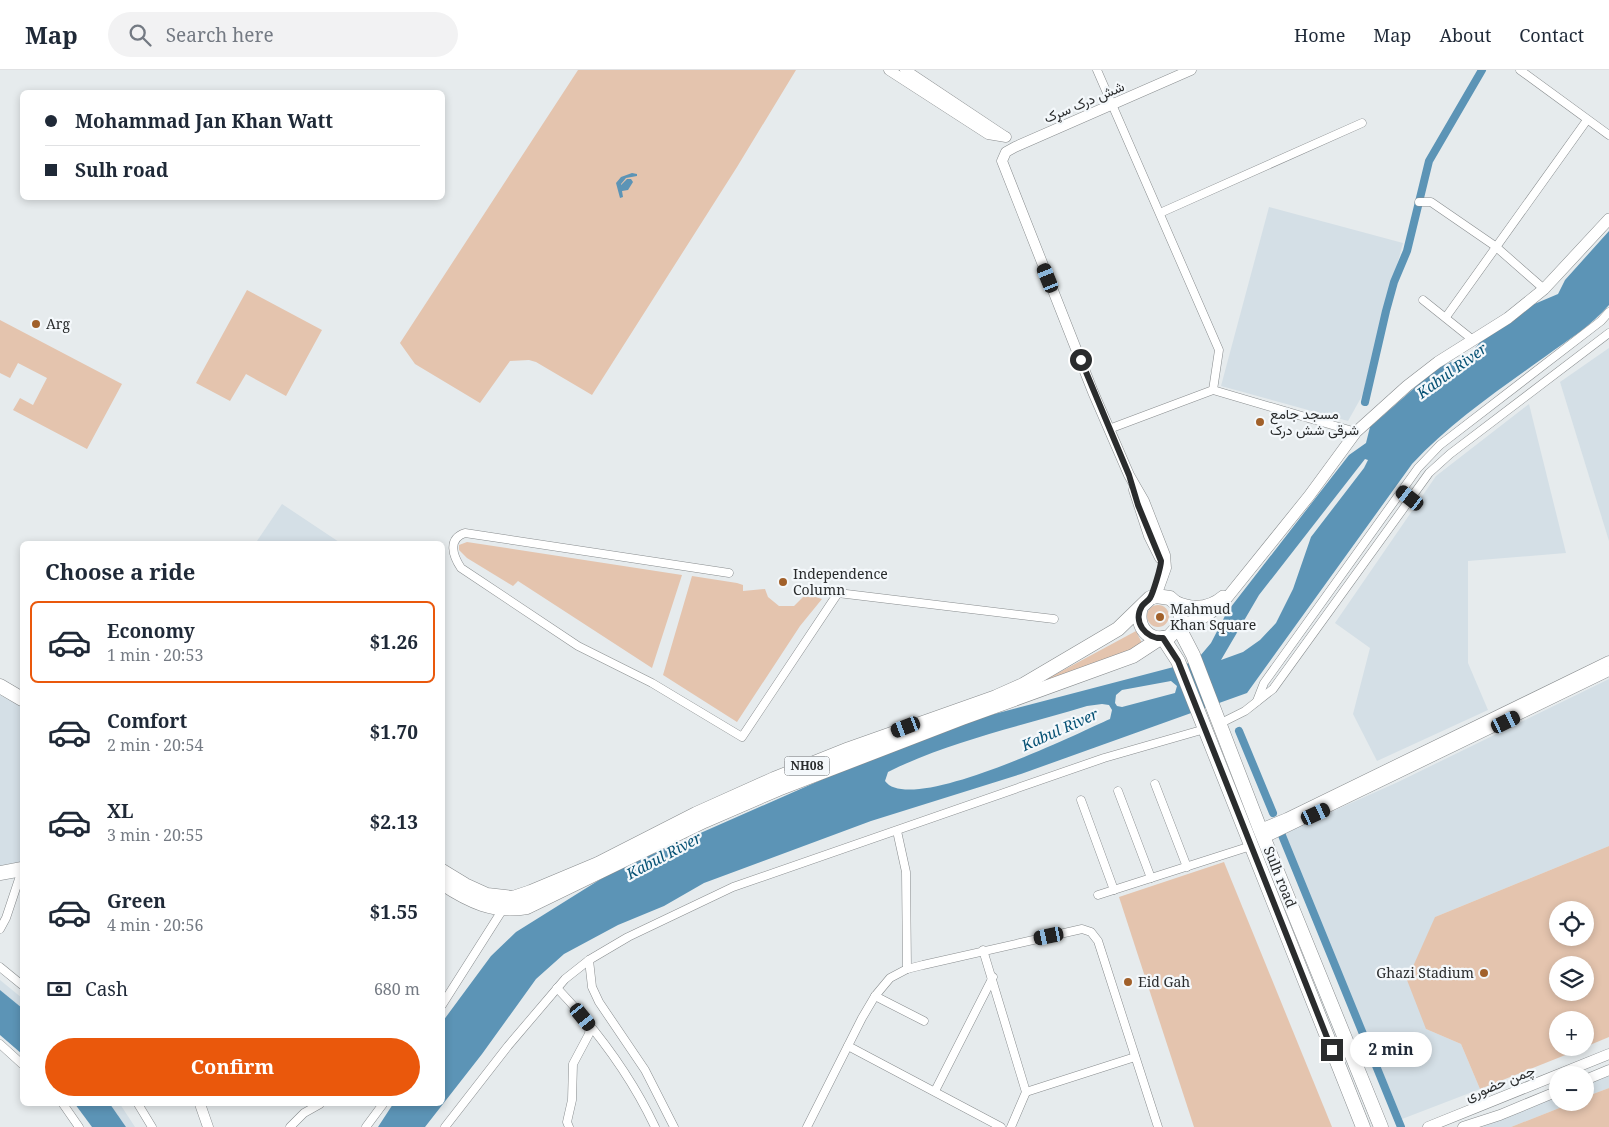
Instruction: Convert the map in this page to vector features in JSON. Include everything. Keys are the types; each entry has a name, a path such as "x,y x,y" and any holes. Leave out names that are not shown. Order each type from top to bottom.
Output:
{"highway":[{"path":"1161,639 1152,637 1141,628 1139,621 1149,600 1170,598 1175,601 1181,612 1179,627"},
{"name":"NH08","path":"445,873 487,895 513,898 531,892 598,864 696,814 774,780 857,746 996,697 1023,685 1118,629 1149,600"},
{"name":"NH08","path":"445,886 484,906 503,910 527,907 704,822 778,789 962,718 1133,656 1174,633 1179,627"},
{"name":"Sulh road","path":"1179,627 1193,655 1221,723 1262,833 1381,1127"},
{"name":"Sulh road","path":"1161,639 1178,661 1363,1127"},
{"path":"0,686 20,698"},
{"path":"0,696 20,706"},
{"path":"0,873 20,869"},
{"path":"1346,1087 1359,1073"}],"main road":[{"path":"889,70 988,134 1006,137"},
{"path":"905,70 1006,137 1016,147 1004,155 1002,161 1004,168 1109,429 1129,475 1144,501 1167,559 1166,568 1149,600"},
{"name":"شش درک سړک","path":"1016,147 1191,70"},
{"path":"1179,627 1207,616 1222,604 1232,588 1310,496 1356,432 1407,386 1508,318 1544,289 1609,219"},
{"path":"1175,601 1188,606 1202,606 1216,601 1232,588"},
{"path":"1262,833 1287,818 1609,661"},
{"path":"1262,833 1353,797 1609,671"},
{"name":"چمن حضوری","path":"1428,1127 1609,1054"},
{"path":"1594,1076 1609,1070"},
{"name":"چمن حضوری","path":"1463,1127 1500,1115 1549,1095"},
{"path":"201,1106 208,1127"}],"street":[{"path":"1097,70 1219,350 1214,390"},
{"path":"1520,70 1609,136"},
{"path":"1446,317 1587,120"},
{"path":"1160,213 1362,122"},
{"path":"1419,202 1431,202 1495,246 1544,289"},
{"path":"1423,300 1473,340"},
{"path":"1256,703 1264,683 1401,491 1440,445 1601,321 1609,312"},
{"path":"1221,723 1245,711 1273,689 1428,474 1450,454 1609,333"},
{"path":"1109,429 1214,390 1356,432"},
{"path":"1401,491 1410,498"},
{"path":"729,573 465,533 459,535 453,543 453,556 460,568 578,646 652,683 742,737 834,596 838,593 1054,619"},
{"path":"445,1127 508,1046 557,988 589,960 628,937 732,887 1104,758 1205,729"},
{"path":"1155,784 1187,867"},
{"path":"1118,791 1151,878"},
{"path":"1081,800 1114,890"},
{"path":"897,831 906,872 907,969"},
{"path":"1098,895 1251,846"},
{"path":"0,929 12,903 20,876"},
{"path":"445,1000 503,910"},
{"path":"807,1127 862,1018 890,978 907,969 983,950 1082,929 1090,932 1098,941 1158,1127"},
{"path":"983,950 993,977 1026,1092 1010,1127"},
{"path":"589,960 592,987 599,1002 645,1070 674,1127"},
{"path":"0,966 20,982"},
{"path":"935,1091 993,977"},
{"path":"557,988 590,1025 642,1100 655,1127"},
{"path":"876,996 924,1021"},
{"path":"569,1127 567,1122 572,1100 572,1064 589,1034 590,1025"},
{"path":"0,1044 20,1062"},
{"path":"848,1046 1001,1127"},
{"path":"1026,1092 1135,1057"},
{"path":"64,1106 79,1127"},
{"path":"139,1106 152,1127"},
{"path":"290,1127 304,1113 316,1106"},
{"path":"366,1127 382,1106"}],"shaded area":[{"path":"578,70 796,70 737,167 592,395 536,362 529,360 510,361 480,403 415,364 400,343"},
{"path":"1269,207 1403,243 1362,396 1348,421 1221,386"},
{"path":"247,290 322,330 286,396 246,374 230,401 196,383"},
{"path":"0,320 122,384 87,449 13,410 20,398 33,405 47,378 18,363 10,378 0,373"},
{"path":"1609,348 1609,541 1560,382"},
{"path":"1529,404 1566,553 1468,561 1468,663 1488,710 1377,761 1353,714 1370,648 1335,623 1436,476"},
{"path":"282,504 338,541 257,541"},
{"path":"467,542 682,575 652,668 518,581 513,586 467,558 459,550 459,545"},
{"path":"692,576 737,583 743,585 743,591 765,589 768,597 779,606 794,606 806,594 822,599 800,626 737,722 663,675"},
{"path":"1154,605 1162,605 1169,612 1169,620 1162,627 1154,627 1147,620 1147,612"},
{"path":"1136,631 1142,643 1137,652 1034,686"},
{"path":"1609,679 1609,846 1435,917 1426,1029 1461,1044 1480,1089 1402,1119 1284,833 1398,782"},
{"path":"0,695 20,706 20,869 0,873"},
{"name":"Ghazi Stadium","path":"1609,846 1609,1037 1594,1043 1594,1011 1549,1011 1549,1056 1563,1056 1480,1089 1461,1044 1426,1029 1407,980 1435,917"},
{"path":"1224,862 1332,1127 1194,1127 1119,897"},
{"path":"0,980 20,996 20,1006 0,990"},
{"path":"1609,1076 1609,1088 1594,1094 1594,1082"},
{"path":"1609,1088 1609,1127 1511,1127 1552,1111 1594,1111 1594,1094"},
{"path":"1549,1100 1549,1111 1552,1111 1511,1127 1482,1127"},
{"path":"111,1106 121,1106 135,1127 126,1127"}],"water":[{"path":"632,173 637,174 637,176 626,178 621,185 627,179 631,179 633,182 628,190 622,191 623,197 620,198 616,183 621,177"},
{"name":"Kabul River","path":"1609,231 1609,305 1595,320 1459,420 1412,464 1247,693 1021,774 871,821 704,883 664,906 618,925 564,954 536,979 445,1101 445,1018 491,956 516,932 612,872 830,776 979,718 1189,663 1200,656 1211,643 1227,612 1349,455 1366,443 1370,427 1437,368 1470,354 1483,339 1532,305 1558,294 1565,280","holes":["1365,459 1368,460 1364,468 1311,537 1293,589 1276,623 1260,640 1243,652 1221,660 1259,595","1171,681 1177,686 1175,693 1122,707 1117,706 1115,703 1116,695 1122,690","1109,705 1112,710 1110,719 994,769 958,781 926,788 900,789 885,781 888,772 936,751 1087,706"]},
{"path":"0,990 20,1006 20,1052 0,1035"},
{"path":"76,1106 111,1106 126,1127 92,1127"},
{"path":"392,1106 441,1106 425,1127 378,1127"}],"waterway":[{"path":"1365,402 1386,311 1394,282 1407,251 1429,161 1482,70"},
{"path":"1239,731 1273,813"},
{"path":"1281,833 1401,1127"}],"place":[{"name":"Arg","path":"36,324"},
{"name":"مسجد جامع شرقی شش درک","path":"1260,422"},
{"name":"Independence Column","path":"783,582"},
{"name":"Mahmud Khan Square","path":"1160,617"},
{"name":"Ghazi Stadium","path":"1484,973"},
{"name":"Eid Gah","path":"1128,982"}],"route":[{"path":"1081,360 1098,405 1129,475 1149,536 1160,556 1161,570 1152,588 1150,598 1141,607 1139,614 1141,628 1152,637 1163,638 1178,661 1332,1050"}]}
